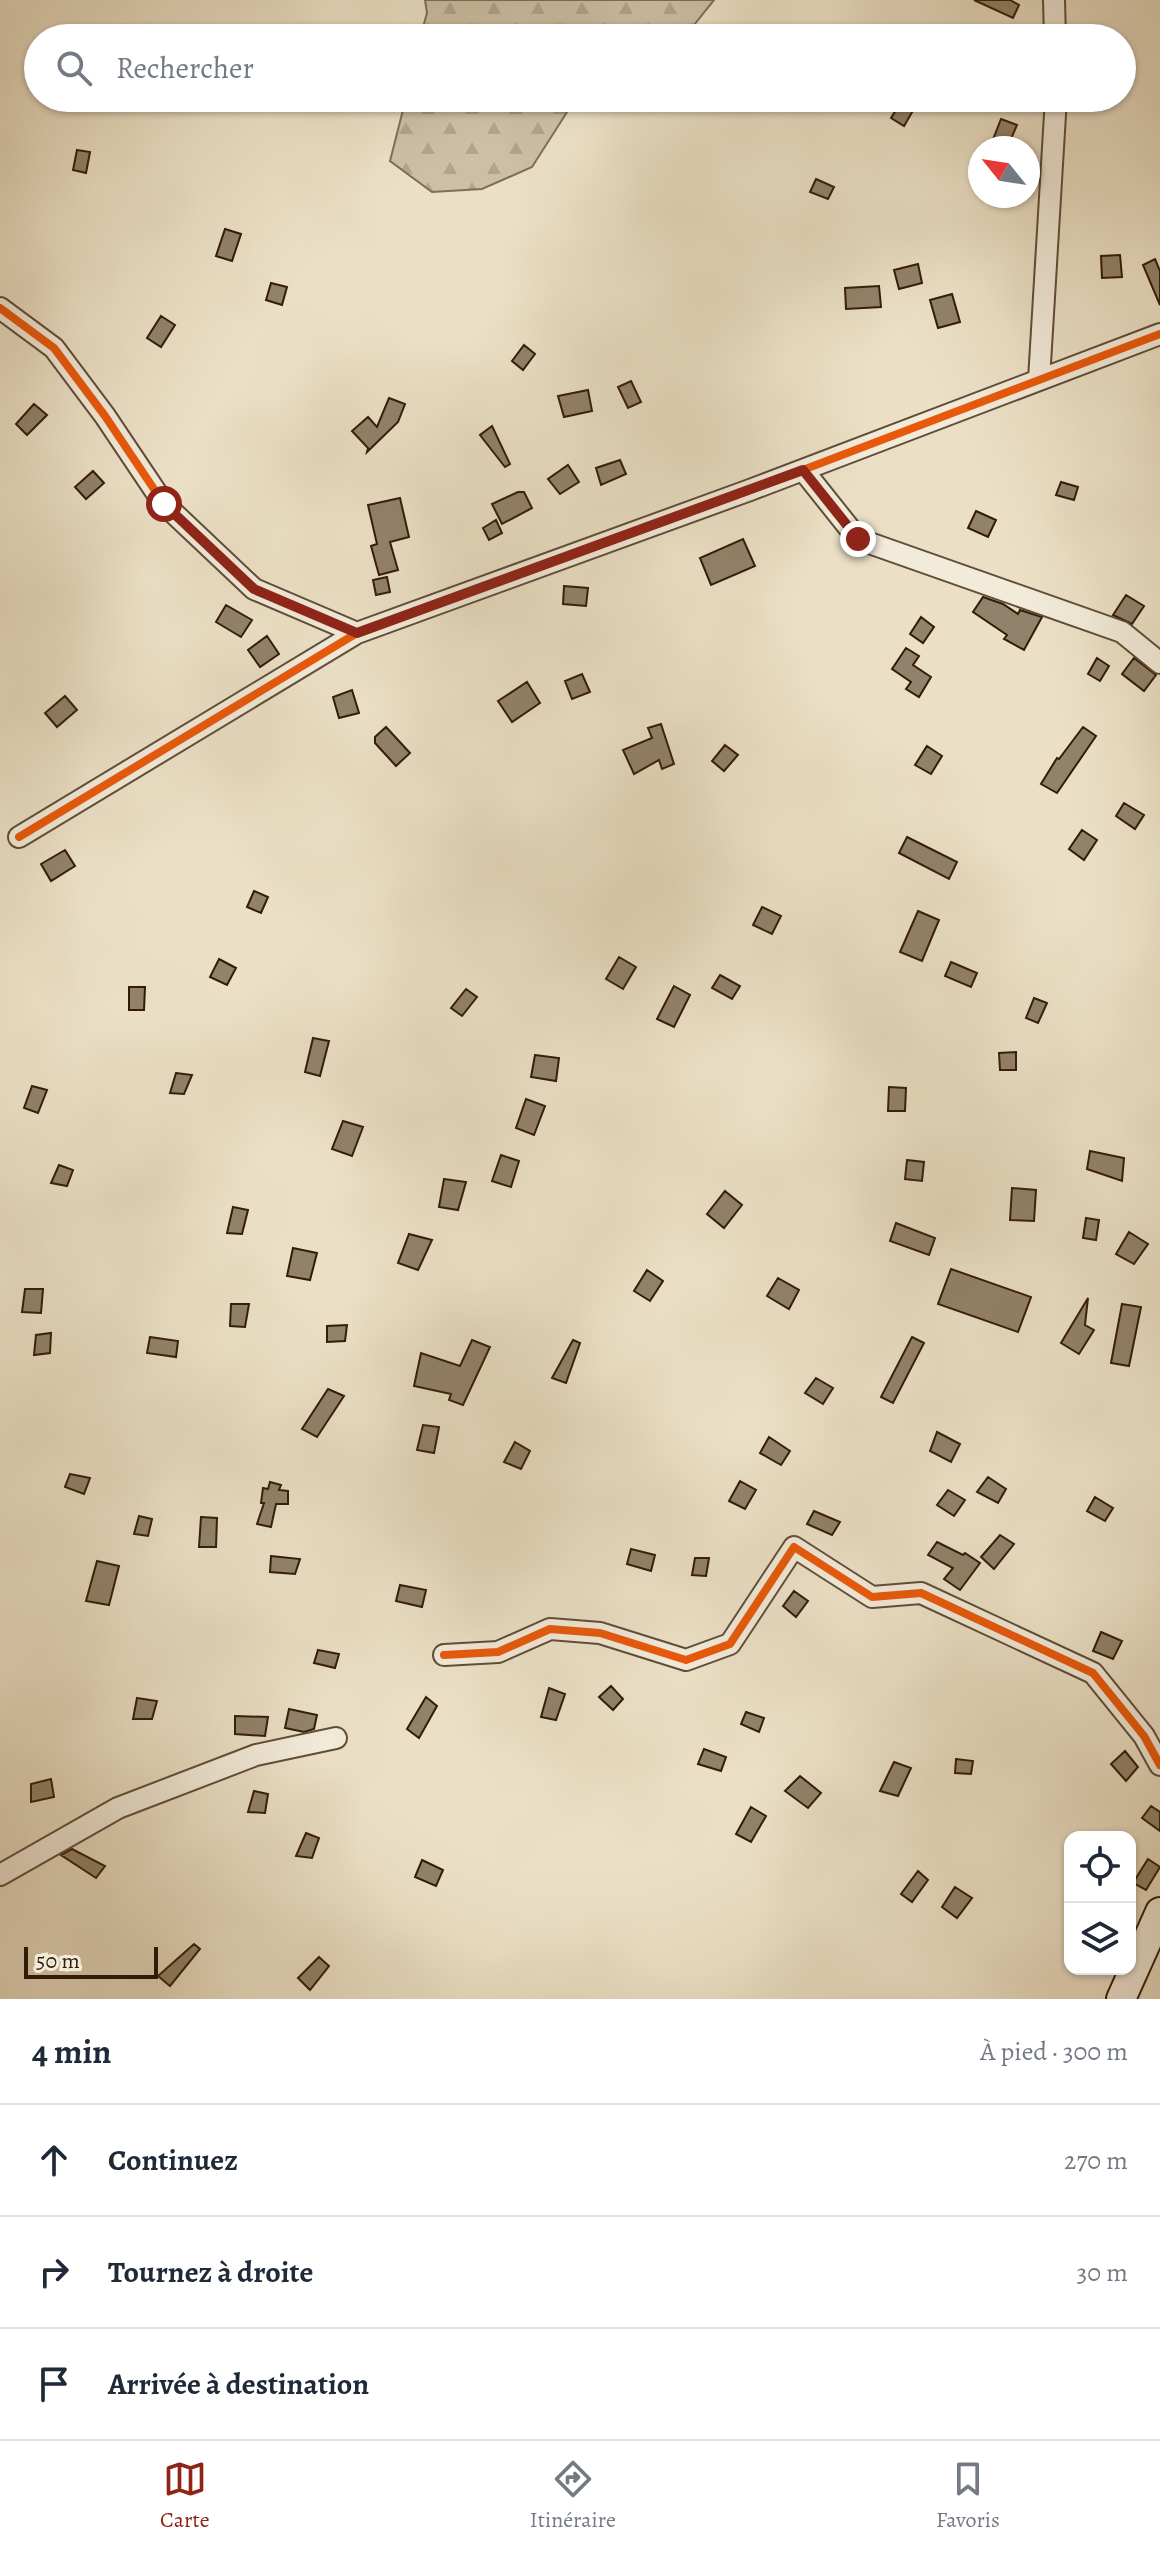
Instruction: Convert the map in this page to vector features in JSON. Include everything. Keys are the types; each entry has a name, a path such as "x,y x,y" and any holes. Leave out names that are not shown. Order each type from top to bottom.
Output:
{"street":[{"path":"1054,0 1055,24"},
{"path":"1039,380 1055,112"},
{"path":"0,308 54,348 105,416 164,504 254,589 357,633"},
{"path":"19,837 357,633 803,470 1160,334"},
{"path":"803,470 858,539 1122,632 1160,663"},
{"path":"444,1655 498,1652 550,1629 600,1633 686,1660 730,1644 794,1547 872,1597 921,1593 1093,1673 1144,1736 1160,1765"},
{"path":"0,1875 118,1808 256,1755 336,1738"},
{"path":"1121,1999 1160,1912"}],"green space":[{"path":"425,0 714,0 695,24 424,24 427,13"},
{"path":"402,112 567,112 532,167 482,189 432,192 390,161"}],"building":[{"path":"974,0 1010,0 1019,5 1013,18"},
{"path":"895,112 912,112 904,126 891,118"},
{"path":"1001,119 1017,125 1012,136 994,136"},
{"path":"77,150 90,152 86,173 73,170"},
{"path":"816,179 834,187 828,199 810,192"},
{"path":"225,229 241,234 232,261 216,256"},
{"path":"1120,255 1122,277 1102,278 1101,256"},
{"path":"1155,259 1160,271 1160,305 1143,265"},
{"path":"918,264 922,283 899,289 894,270"},
{"path":"271,283 287,287 282,305 266,300"},
{"path":"879,286 881,307 846,309 845,288"},
{"path":"952,294 960,322 938,328 930,300"},
{"path":"161,316 175,325 161,347 147,338"},
{"path":"524,345 535,354 523,370 512,361"},
{"path":"631,381 641,402 628,408 618,387"},
{"path":"588,390 592,411 564,417 558,396"},
{"path":"389,398 405,404 398,422 367,452 368,448 352,431 368,417 377,427"},
{"path":"34,404 47,415 27,435 16,424"},
{"path":"492,426 510,464 505,467 480,435"},
{"path":"620,460 626,474 601,485 596,468"},
{"path":"568,465 579,482 560,494 548,479"},
{"path":"93,471 104,483 86,499 75,487"},
{"path":"1061,482 1078,487 1074,500 1056,495"},
{"path":"524,492 532,508 502,524 492,504"},
{"path":"400,498 409,537 390,542 398,570 379,575 371,546 377,544 368,505"},
{"path":"976,511 996,520 988,537 968,528"},
{"path":"496,520 502,533 489,540 483,528"},
{"path":"743,539 755,566 711,585 700,558"},
{"path":"387,577 390,592 376,595 373,580"},
{"path":"564,586 588,588 586,606 563,604"},
{"path":"1126,595 1144,606 1132,624 1113,615"},
{"path":"983,597 1003,604 1018,614 1020,610 1042,617 1024,650 1004,639 1007,635 973,612"},
{"path":"226,605 252,620 241,637 216,622"},
{"path":"921,617 934,627 923,643 910,634"},
{"path":"267,636 279,654 260,667 248,650"},
{"path":"906,648 919,656 913,665 931,677 919,697 906,689 911,682 892,669"},
{"path":"1097,658 1109,666 1100,681 1088,674"},
{"path":"1134,658 1156,675 1144,691 1122,674"},
{"path":"582,674 590,692 572,699 565,681"},
{"path":"527,682 540,703 512,722 498,701"},
{"path":"352,690 359,713 339,718 333,697"},
{"path":"65,696 77,710 57,727 45,713"},
{"path":"661,724 674,764 662,769 659,760 634,774 623,750 652,738 648,728"},
{"path":"386,727 410,753 396,766 375,743 375,737"},
{"path":"1083,727 1096,736 1057,793 1041,784 1057,758"},
{"path":"725,745 738,755 724,771 712,761"},
{"path":"927,746 942,756 931,774 915,765"},
{"path":"1124,803 1144,815 1135,829 1116,816"},
{"path":"1082,830 1097,840 1084,860 1069,849"},
{"path":"907,837 957,862 949,879 899,853"},
{"path":"65,850 75,866 51,881 41,864"},
{"path":"254,891 268,897 261,913 247,907"},
{"path":"762,907 781,916 772,934 753,925"},
{"path":"918,911 939,920 922,961 900,952"},
{"path":"619,957 636,967 623,989 606,979"},
{"path":"219,959 236,968 227,985 210,977"},
{"path":"951,962 977,973 971,987 945,976"},
{"path":"720,975 740,986 732,999 712,988"},
{"path":"674,986 690,995 674,1027 657,1019"},
{"path":"129,987 145,987 144,1010 129,1010"},
{"path":"466,989 477,997 462,1016 451,1008"},
{"path":"1034,998 1047,1003 1038,1023 1026,1018"},
{"path":"313,1038 329,1041 320,1076 305,1072"},
{"path":"1016,1052 1016,1070 1000,1070 999,1053"},
{"path":"535,1055 559,1058 556,1081 531,1077"},
{"path":"176,1073 192,1075 184,1094 170,1093"},
{"path":"32,1086 47,1090 38,1113 24,1108"},
{"path":"889,1087 906,1088 905,1111 888,1111"},
{"path":"526,1099 545,1106 534,1135 516,1128"},
{"path":"343,1121 363,1127 352,1156 332,1149"},
{"path":"1090,1151 1124,1158 1122,1181 1087,1169"},
{"path":"501,1155 519,1161 511,1187 492,1181"},
{"path":"907,1160 924,1162 922,1181 905,1179"},
{"path":"59,1165 73,1170 67,1186 51,1183"},
{"path":"444,1179 466,1182 458,1210 439,1207"},
{"path":"1012,1188 1036,1190 1034,1221 1010,1220"},
{"path":"725,1191 742,1205 724,1228 707,1214"},
{"path":"233,1207 248,1210 242,1234 227,1233"},
{"path":"1086,1218 1099,1220 1096,1240 1083,1238"},
{"path":"896,1223 935,1238 929,1255 890,1241"},
{"path":"1129,1232 1148,1244 1134,1264 1116,1254"},
{"path":"409,1234 432,1240 418,1270 398,1263"},
{"path":"293,1248 317,1253 310,1280 287,1276"},
{"path":"951,1269 1031,1297 1018,1332 938,1304"},
{"path":"647,1270 663,1281 650,1301 634,1291"},
{"path":"778,1278 799,1290 789,1309 767,1296"},
{"path":"25,1289 43,1289 41,1313 22,1312"},
{"path":"1088,1298 1085,1325 1094,1330 1079,1354 1061,1343"},
{"path":"231,1304 249,1304 245,1327 230,1326"},
{"path":"1122,1304 1141,1307 1129,1366 1111,1363"},
{"path":"347,1325 345,1341 327,1342 327,1326"},
{"path":"51,1333 50,1353 34,1355 36,1335"},
{"path":"150,1337 178,1341 176,1357 147,1353"},
{"path":"912,1337 924,1343 893,1403 881,1397"},
{"path":"472,1340 490,1347 463,1405 449,1400 451,1394 414,1386 421,1353 460,1366"},
{"path":"573,1340 580,1343 566,1383 552,1378"},
{"path":"816,1378 833,1388 823,1404 805,1393"},
{"path":"328,1389 344,1396 317,1437 302,1429"},
{"path":"423,1425 439,1427 434,1453 417,1450"},
{"path":"937,1432 960,1444 951,1462 930,1451"},
{"path":"769,1437 790,1451 781,1465 760,1453"},
{"path":"515,1442 530,1451 521,1469 504,1462"},
{"path":"70,1474 90,1478 84,1494 65,1487"},
{"path":"988,1477 1006,1489 998,1503 977,1492"},
{"path":"740,1481 756,1490 745,1509 729,1501"},
{"path":"270,1482 281,1485 279,1490 288,1491 288,1504 276,1504 271,1527 257,1524 264,1503 261,1503 263,1488 268,1489"},
{"path":"948,1490 965,1500 954,1516 937,1505"},
{"path":"1095,1497 1113,1508 1105,1521 1087,1511"},
{"path":"814,1511 840,1522 832,1535 807,1524"},
{"path":"139,1516 152,1519 148,1536 134,1534"},
{"path":"201,1517 217,1518 216,1547 199,1547"},
{"path":"1000,1535 1014,1544 994,1569 981,1557"},
{"path":"937,1542 963,1555 965,1553 980,1563 960,1590 944,1579 953,1568 928,1555"},
{"path":"631,1549 655,1555 651,1571 627,1564"},
{"path":"271,1556 300,1559 295,1574 270,1572"},
{"path":"695,1558 709,1558 706,1576 692,1575"},
{"path":"97,1561 119,1566 109,1605 86,1601"},
{"path":"400,1585 426,1590 422,1607 396,1601"},
{"path":"794,1591 808,1601 796,1617 783,1606"},
{"path":"1101,1632 1122,1641 1113,1659 1093,1651"},
{"path":"318,1650 339,1654 335,1668 314,1663"},
{"path":"611,1686 623,1699 613,1710 599,1697"},
{"path":"549,1688 565,1694 556,1720 541,1717"},
{"path":"426,1697 437,1706 419,1738 407,1729"},
{"path":"137,1698 157,1701 152,1719 133,1719"},
{"path":"289,1709 317,1715 314,1729 304,1732 285,1728"},
{"path":"746,1712 764,1718 759,1732 741,1724"},
{"path":"235,1716 268,1717 265,1736 235,1734"},
{"path":"704,1749 726,1757 721,1771 698,1764"},
{"path":"1125,1751 1138,1767 1126,1781 1111,1764"},
{"path":"956,1759 973,1761 971,1774 955,1773"},
{"path":"894,1762 911,1768 898,1796 880,1791"},
{"path":"800,1776 821,1793 808,1808 785,1791"},
{"path":"51,1779 54,1797 31,1802 31,1784"},
{"path":"254,1791 268,1794 265,1813 248,1812"},
{"path":"1151,1806 1160,1812 1160,1831 1142,1818"},
{"path":"751,1807 766,1816 751,1842 736,1834"},
{"path":"306,1833 319,1838 312,1858 296,1856"},
{"path":"72,1849 105,1866 96,1878 61,1855"},
{"path":"1148,1859 1160,1867 1146,1890 1136,1885 1136,1878"},
{"path":"422,1860 443,1870 436,1886 415,1877"},
{"path":"918,1871 928,1880 912,1902 901,1894"},
{"path":"955,1887 972,1898 957,1918 942,1907"},
{"path":"194,1944 200,1949 170,1986 158,1976"},
{"path":"319,1957 329,1966 310,1990 298,1978"}],"cycle path":[{"path":"0,308 54,348 105,416 164,504 254,589 357,633"},
{"path":"19,837 357,633 750,490 1160,334"},
{"path":"444,1655 498,1652 550,1629 600,1633 686,1660 730,1644 794,1547 872,1597 921,1593 1093,1673 1144,1736 1160,1765"}],"route":[{"path":"164,504 254,589 357,633 803,470 858,539"}]}
